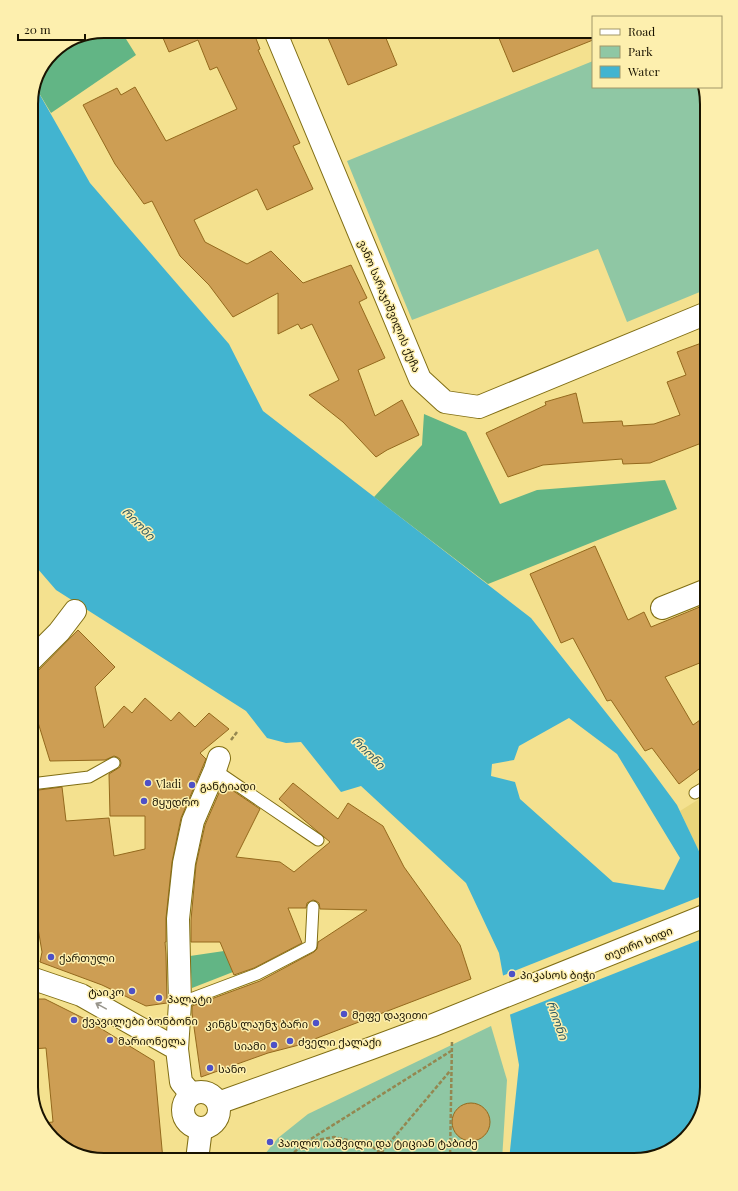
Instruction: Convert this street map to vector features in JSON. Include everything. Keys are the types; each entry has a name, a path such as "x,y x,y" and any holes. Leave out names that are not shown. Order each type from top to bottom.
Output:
{"street":[{"name":"ვანო სარაჯიშვილის ქუჩა","path":"278,38 420,379 445,402 479,406 700,316"},
{"path":"662,608 700,593"},
{"path":"38,653 59,632 74,611"},
{"path":"192,1094 181,1082 177,1049 180,1003 178,919 184,863 193,822 217,764"},
{"name":"თეთრი ხიდი","path":"218,1103 369,1049 700,918"},
{"path":"38,980 81,995 177,1049"},
{"path":"202,1092 208,1093 218,1103 218,1116 214,1122 208,1126 196,1128 188,1123 183,1115 183,1105 192,1094 202,1092"},
{"path":"198,1153 201,1128"}],"lane":[{"path":"38,783 89,777 114,764"},
{"path":"217,764 318,840"},
{"path":"695,793 700,790"},
{"path":"180,1003 258,974 311,946 313,907"}],"path":[{"path":"450,1153 452,1038"},
{"path":"293,1153 306,1142 451,1051"},
{"path":"306,1142 334,1136 370,1145 381,1153 451,1071"}],"shaded area":[{"path":"700,798 700,854 680,811"}],"green space":[{"path":"125,38 136,55 51,113 39,93 43,79 49,67 57,57 67,49 91,39"},
{"path":"592,61 592,88 698,88 700,104 700,292 627,322 598,249 412,320 347,161"},
{"path":"424,414 466,432 500,504 537,490 665,480 677,509 488,584 374,497 422,445"},
{"path":"224,951 233,972 192,988 190,956"},
{"path":"491,1026 507,1080 502,1153 266,1153 278,1138 308,1114"}],"water":[{"name":"რიონი","path":"39,93 90,183 229,344 263,411 531,618 646,763 677,805 700,853 700,1087 696,1108 689,1124 684,1130 671,1142 651,1151 634,1153 510,1153 519,1065 499,953 466,883 361,786 341,792 301,742 286,743 267,738 246,711 56,590 38,569","holes":["569,718 617,754 680,858 664,890 613,882 520,799 515,782 491,776 492,764 514,760 519,746"]}],"pier":[{"path":"700,897 700,940 509,1015 502,976"}],"building":[{"path":"163,38 256,38 260,49 258,50 300,143 293,146 313,189 267,210 257,189 194,220 205,242 247,264 271,251 303,283 351,265 367,298 359,302 385,358 358,370 375,416 402,400 419,435 387,450 376,457 343,422 309,395 339,380 312,324 301,329 298,324 278,334 278,293 233,317 209,285 180,256 152,201 144,204 115,164 83,105 117,88 121,95 135,87 166,141 237,109 217,67 210,70 198,40 169,52"},
{"path":"328,38 386,38 397,65 348,85"},
{"path":"499,38 592,38 592,40 513,72"},
{"path":"700,344 700,444 650,463 623,464 622,459 543,465 508,477 486,433 546,405 545,402 576,393 583,423 622,421 623,426 654,424 680,415 667,382 686,375 677,352"},
{"path":"595,546 628,620 644,612 651,627 700,607 700,663 665,677 693,725 700,720 700,768 679,784 652,748 645,751 611,700 607,701 573,638 561,643 530,574"},
{"path":"78,630 115,667 95,687 104,728 124,706 132,713 145,698 171,721 179,712 195,727 209,713 229,729 200,753 206,759 181,818 172,862 166,918 165,942 167,1003 146,1006 102,985 40,962 42,952 38,928 38,790 62,787 66,821 109,818 114,856 145,849 145,816 110,816 109,774 120,767 120,759 117,757 114,756 105,760 50,761 38,722 38,671"},
{"path":"293,783 338,819 348,803 383,826 404,867 460,945 471,979 299,1045 268,1053 201,1077 192,1006 260,981 314,952 317,949 318,942 367,910 320,909 319,903 313,900 307,903 306,908 288,908 302,943 254,968 234,975 220,942 191,942 191,920 196,865 205,825 222,786 229,788 260,809 236,857 280,862 294,872 330,842 279,799"},
{"path":"38,999 45,999 87,1020 154,1061 162,1153 91,1152 67,1142 61,1137 48,1122 53,1122 46,1048 38,1049"},
{"path":"471,1103 484,1109 490,1122 484,1135 471,1141 458,1135 452,1122 458,1109"}],"place":[{"name":"Vladi","path":"148,783"},
{"name":"განტიადი","path":"192,785"},
{"name":"მყუდრო","path":"144,801"},
{"name":"ქართული","path":"51,957"},
{"name":"პიკასოს ბიჭი","path":"512,974"},
{"name":"ტაიკო","path":"132,991"},
{"name":"პალატი","path":"159,998"},
{"name":"მეფე დავითი","path":"344,1014"},
{"name":"ქვავილები ბონბონი","path":"74,1020"},
{"name":"კინგს ლაუნჯ ბარი","path":"316,1023"},
{"name":"მარიონელა","path":"110,1040"},
{"name":"ძველი ქალაქი","path":"290,1041"},
{"name":"სიამი","path":"274,1045"},
{"name":"სანო","path":"210,1068"},
{"name":"პაოლო იაშვილი და ტიციან ტაბიძე","path":"270,1142"}]}
